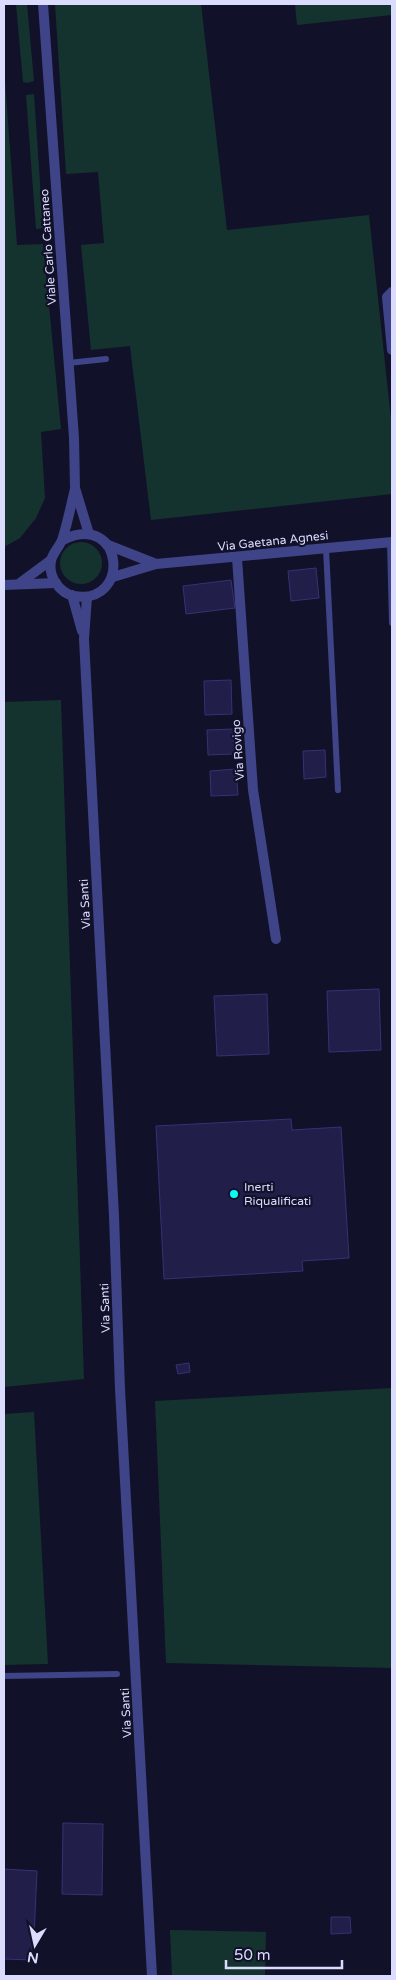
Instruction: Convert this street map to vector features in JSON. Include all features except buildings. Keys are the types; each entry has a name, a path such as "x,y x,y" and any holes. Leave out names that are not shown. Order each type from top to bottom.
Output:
{"street":[{"name":"Viale Carlo Cattaneo","path":"43,4 75,488 89,534"},
{"path":"392,292 387,297 392,350"},
{"name":"Viale Carlo Cattaneo","path":"62,540 75,488"},
{"path":"20,583 51,560 62,540 75,534 89,534 99,538 108,545 114,560 112,577 103,590 87,597 72,595 56,583 51,572 51,560"},
{"name":"Via Gaetana Agnesi","path":"112,577 156,564 237,558 391,542"},
{"name":"Via Gaetana Agnesi","path":"108,545 156,564"},
{"name":"Via Rovigo","path":"237,558 253,790 276,939"},
{"path":"4,585 56,583"},
{"name":"Via Santi","path":"72,595 84,639"},
{"name":"Via Santi","path":"87,597 84,639 114,1216 120,1389 152,1976"}],"lane":[{"path":"68,363 106,359"},
{"path":"391,542 392,623"},
{"path":"326,549 338,790"},
{"path":"4,1676 117,1674"}],"green space":[{"path":"16,4 27,4 34,81 27,83 23,82"},
{"path":"55,4 201,4 227,230 369,215 392,428 392,494 151,520 130,346 91,350 81,245 104,243 98,172 66,174"},
{"path":"295,4 392,4 392,15 297,25"},
{"path":"4,67 17,245 43,244 61,429 41,432 45,498 36,518 20,538 4,547"},
{"path":"34,94 43,228 36,229 26,95"},
{"path":"77,542 85,542 96,548 102,563 96,578 85,584 77,584 66,578 60,567 60,559 66,548"},
{"path":"61,700 84,1379 4,1387 4,702"},
{"path":"392,1388 392,1668 166,1663 155,1401"},
{"path":"34,1412 48,1664 4,1665 4,1414"},
{"path":"170,1930 266,1932 265,1976 172,1976"}],"place":[{"name":"Inerti Riqualificati","path":"234,1194"}]}
